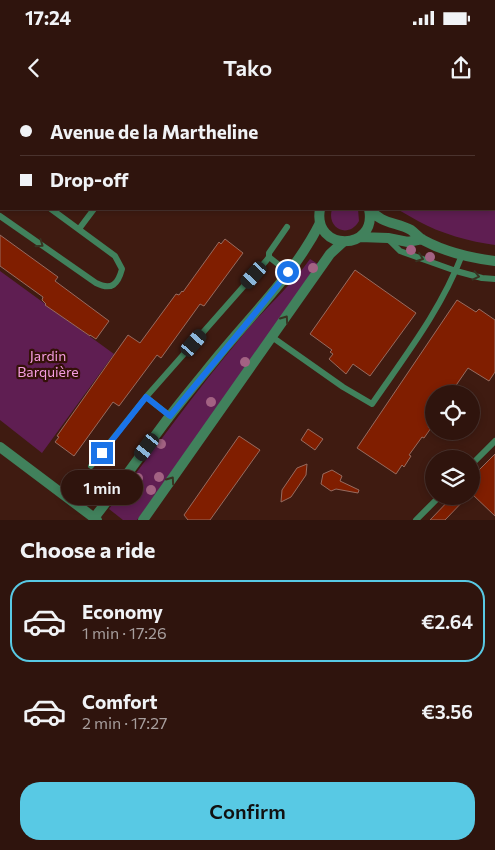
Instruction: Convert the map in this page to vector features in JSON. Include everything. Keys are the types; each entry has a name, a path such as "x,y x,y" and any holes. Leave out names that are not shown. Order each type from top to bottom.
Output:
{"street":[{"path":"0,447 96,519 170,416 228,344 263,305 311,241 320,223 320,210"},
{"path":"360,237 368,225 370,210"},
{"path":"371,210 376,217 410,230 422,240 462,255 495,261"},
{"path":"320,223 328,236 344,242 360,237 388,238 408,242 422,240"},
{"path":"143,520 330,254 344,242"}],"lane":[{"path":"0,215 96,283 103,287 115,284 120,277 122,269 116,256 52,210"},
{"path":"79,229 93,210"},
{"path":"91,466 146,397 269,257 269,253 287,227"},
{"path":"388,238 400,251 456,271 482,278 495,279"},
{"path":"272,337 343,387 372,404 439,306 462,255"},
{"path":"269,257 288,272"},
{"path":"146,397 170,416"},
{"path":"480,456 495,441"},
{"path":"416,520 431,505"}],"green space":[{"path":"332,210 358,210 359,221 350,230 344,230 335,226 331,216"},
{"path":"399,210 495,210 495,245 476,242 426,225"},
{"path":"310,259 318,264 185,455 137,520 123,520 109,509 225,357"},
{"name":"Jardin Barquière","path":"0,271 114,354 42,453 0,420"}],"building":[{"path":"0,235 58,277 55,281 109,321 96,339 45,305 42,300 43,297 0,266"},
{"path":"225,239 243,253 204,306 200,304 161,358 157,355 119,406 113,402 74,456 55,442 59,437 57,436 128,335 140,343 176,294 179,295 183,292 219,242 221,244"},
{"path":"355,270 416,313 370,376 353,364 346,374 329,359 333,354 330,352 332,350 310,334"},
{"path":"457,300 476,312 479,309 495,320 495,372 489,381 468,368 456,385 425,385 425,437 422,437 409,455 411,456 404,467 402,465 396,474 357,448"},
{"path":"308,429 323,439 315,450 301,440"},
{"path":"239,436 260,450 210,520 188,520 184,515"},
{"path":"495,454 495,516 480,502 480,469"},
{"path":"307,464 306,475 291,497 281,502 282,490 297,468"},
{"path":"332,470 342,476 340,481 359,490 358,493 336,489 331,491 321,484 323,474"},
{"path":"444,505 459,505 445,520 430,520"}],"route":[{"path":"102,453 146,397 170,416 228,344 263,305 288,272"}]}
